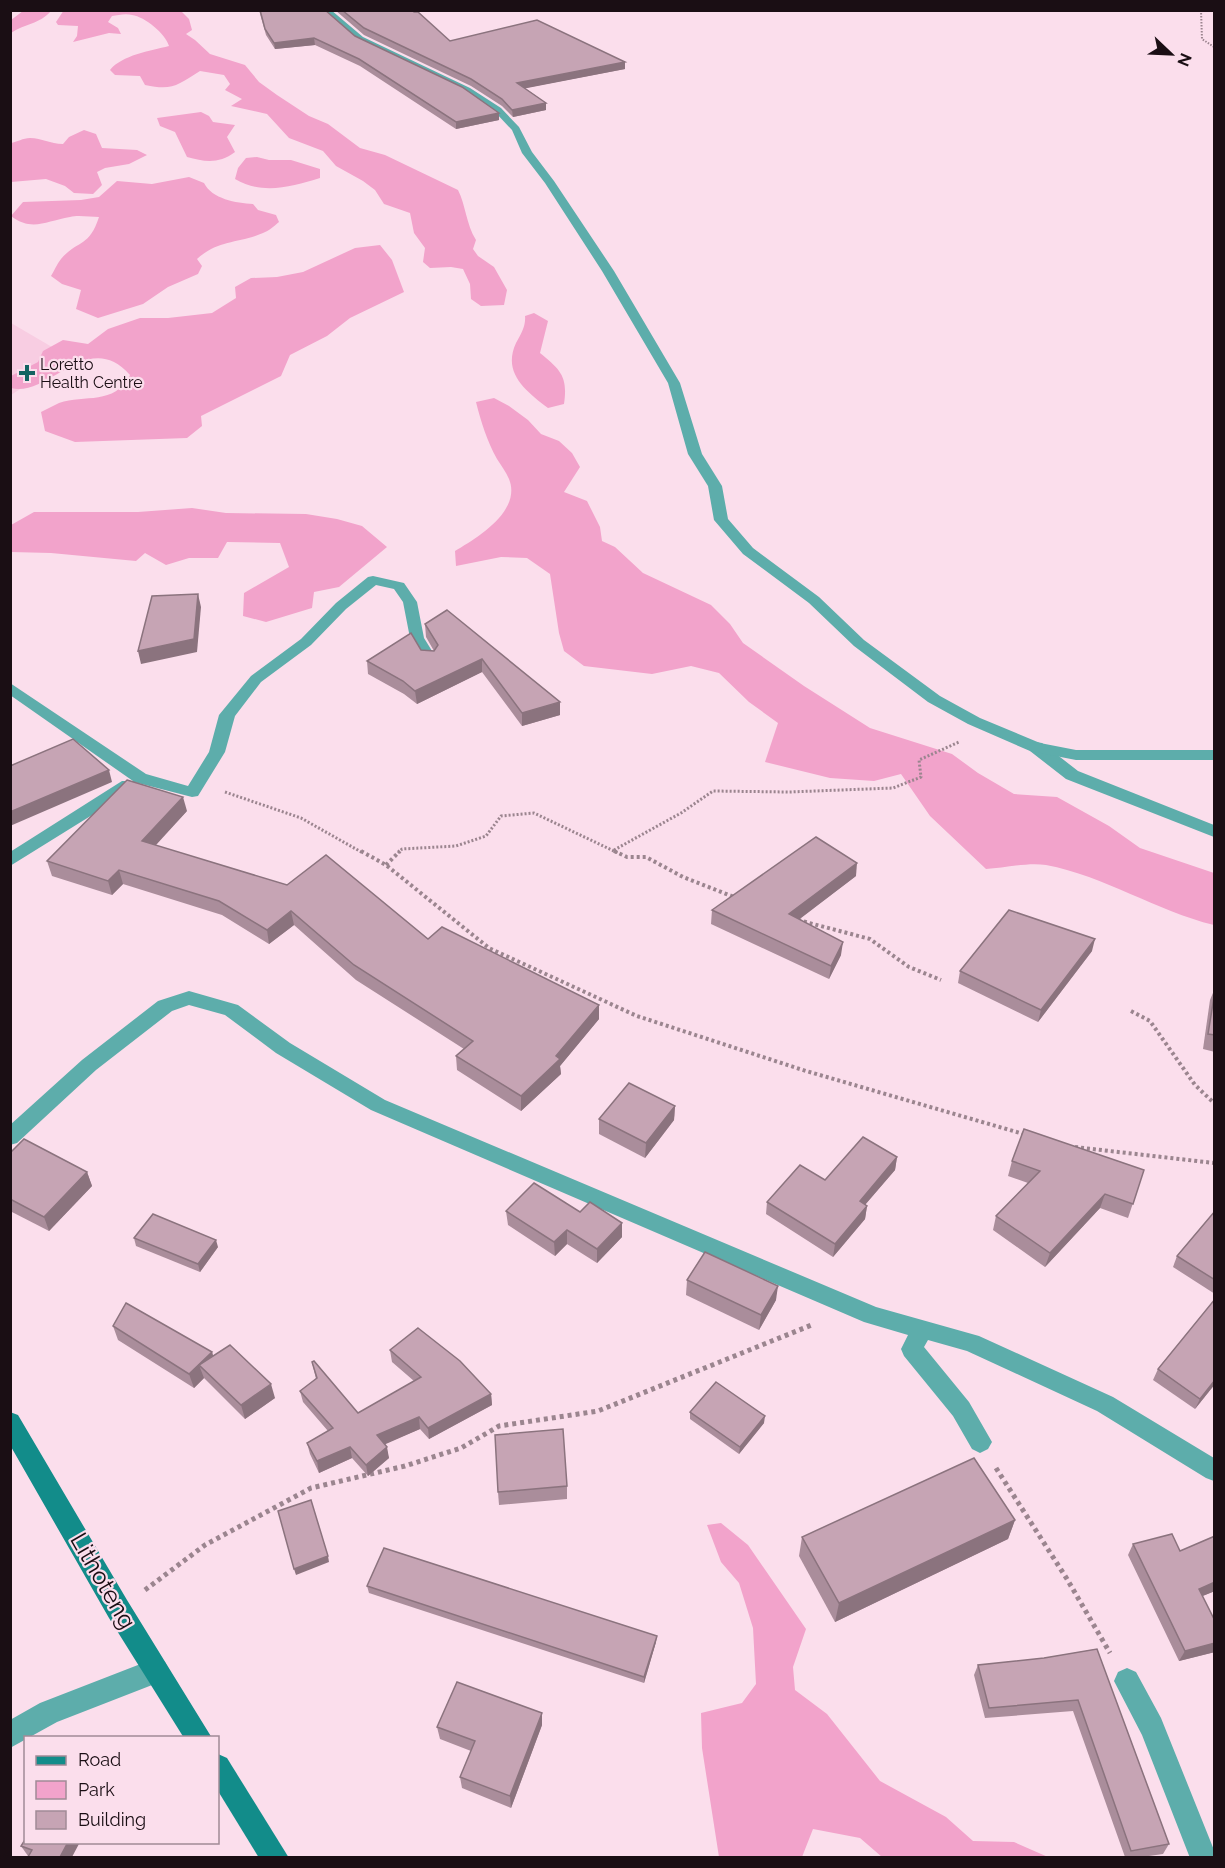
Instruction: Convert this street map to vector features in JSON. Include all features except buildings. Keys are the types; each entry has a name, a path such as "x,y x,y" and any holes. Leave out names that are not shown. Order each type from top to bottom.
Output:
{"main road":[{"name":"Lithoteng","path":"13,1432 118,1609 198,1736"},
{"path":"219,1769 275,1857"}],"street":[{"path":"325,10 360,39 467,90 498,110 516,129 528,153 608,271 674,383 695,454 715,486 721,520 748,551 814,600 859,643 934,699 974,721 1036,747 1076,755 1215,755"},
{"path":"10,688 140,778 192,792 217,752 226,715 256,679 306,642 341,606 373,580 399,586 410,602 417,638 429,659"},
{"path":"1036,747 1072,775 1215,831"},
{"path":"10,860 140,778"},
{"path":"10,1137 106,1052 165,1006 189,998 231,1010 283,1048 378,1105 872,1315 971,1343 1105,1404 1215,1470"},
{"path":"922,1329 912,1349 961,1409 980,1442"},
{"path":"10,1736 49,1712 156,1671"},
{"path":"1126,1681 1152,1727 1204,1857"}],"path":[{"path":"1201,10 1202,39 1215,47"},
{"path":"614,850 681,813 713,791 789,792 893,788 921,777 919,760 965,740 974,721"},
{"path":"192,792 226,792 302,819 386,866 489,948 637,1016 806,1071 1031,1136"},
{"path":"386,866 402,849 456,846 486,836 501,816 534,813 627,858 646,857 682,877 736,898"},
{"path":"788,917 870,939 909,967 941,980"},
{"path":"1131,1011 1150,1021 1195,1085 1215,1103"},
{"path":"1065,1146 1215,1163"},
{"path":"118,1609 205,1545 311,1488 405,1466 461,1448 499,1426 598,1412 823,1320 836,1300"},
{"path":"980,1442 1067,1579 1126,1681"}],"shaded area":[{"name":"Loretto Health Centre","path":"11,323 69,357 11,395"}],"green space":[{"path":"24,10 51,11 42,19 11,33 11,20"},
{"path":"64,10 181,11 189,19 192,30 186,34 210,54 245,65 259,82 277,95 309,116 328,124 360,148 385,155 458,190 476,240 473,249 478,256 494,267 507,290 504,305 481,306 471,299 470,284 463,269 430,268 423,262 425,248 414,233 410,213 384,204 375,190 336,166 323,151 289,138 267,114 231,106 242,99 225,90 230,84 224,75 200,71 174,86 162,87 145,85 140,76 115,75 110,70 122,61 137,54 169,46 159,31 148,22 130,14 112,16 108,22 118,28 121,34 109,33 73,42 77,36 78,26 58,25 56,22"},
{"path":"201,112 209,116 213,122 235,125 227,137 235,152 223,159 212,161 187,157 175,132 160,126 157,118"},
{"path":"84,130 96,134 102,148 137,150 147,155 129,164 105,168 97,172 102,185 93,194 74,193 65,186 46,179 11,182 11,143 30,138 63,144 69,137"},
{"path":"257,157 269,160 291,160 320,169 320,178 277,188 256,187 235,179 238,168 246,158"},
{"path":"189,177 204,183 219,196 232,201 253,204 258,210 276,215 279,222 265,232 213,248 197,259 202,266 198,274 168,287 143,304 98,318 76,309 81,290 62,284 51,276 61,259 87,239 99,217 73,216 33,224 19,221 11,216 23,202 81,200 99,197 117,181 152,184"},
{"path":"380,245 392,260 404,292 350,318 327,336 290,355 281,376 201,416 202,426 187,438 75,442 45,431 41,412 69,400 107,395 123,385 130,375 114,362 99,358 84,361 40,383 25,388 11,388 11,376 38,362 43,351 63,340 88,344 108,329 140,318 168,318 212,313 236,298 235,287 251,278 277,277 303,272 355,248"},
{"path":"534,313 548,321 540,353 558,369 564,380 564,404 548,408 518,380 512,363 512,354 524,327 525,316"},
{"path":"494,398 528,420 541,434 559,441 572,453 580,467 564,492 587,501 600,527 602,541 615,547 643,573 711,605 730,624 743,643 804,686 870,728 952,754 978,773 1014,794 1057,797 1109,826 1140,848 1214,873 1214,925 1068,870 1039,864 986,869 930,816 901,774 874,781 830,778 765,762 778,723 749,702 719,673 691,666 652,674 584,666 564,651 550,574 527,558 501,557 456,566 455,551 475,539 495,522 509,502 511,491 509,479 490,445 476,402"},
{"path":"192,508 226,513 306,514 337,519 362,526 387,547 339,587 314,592 312,608 266,622 243,616 244,593 289,567 280,543 227,542 218,558 189,558 166,565 145,553 136,561 51,553 11,552 11,525 34,512 138,512"},
{"path":"721,1523 748,1545 806,1629 793,1667 795,1690 827,1714 880,1781 946,1817 973,1841 1014,1842 1048,1857 882,1857 860,1838 813,1829 802,1857 719,1857 702,1748 701,1713 742,1703 756,1684 753,1628 739,1583 721,1562 707,1525"}],"place":[{"name":"Loretto Health Centre","path":"27,373"}]}
